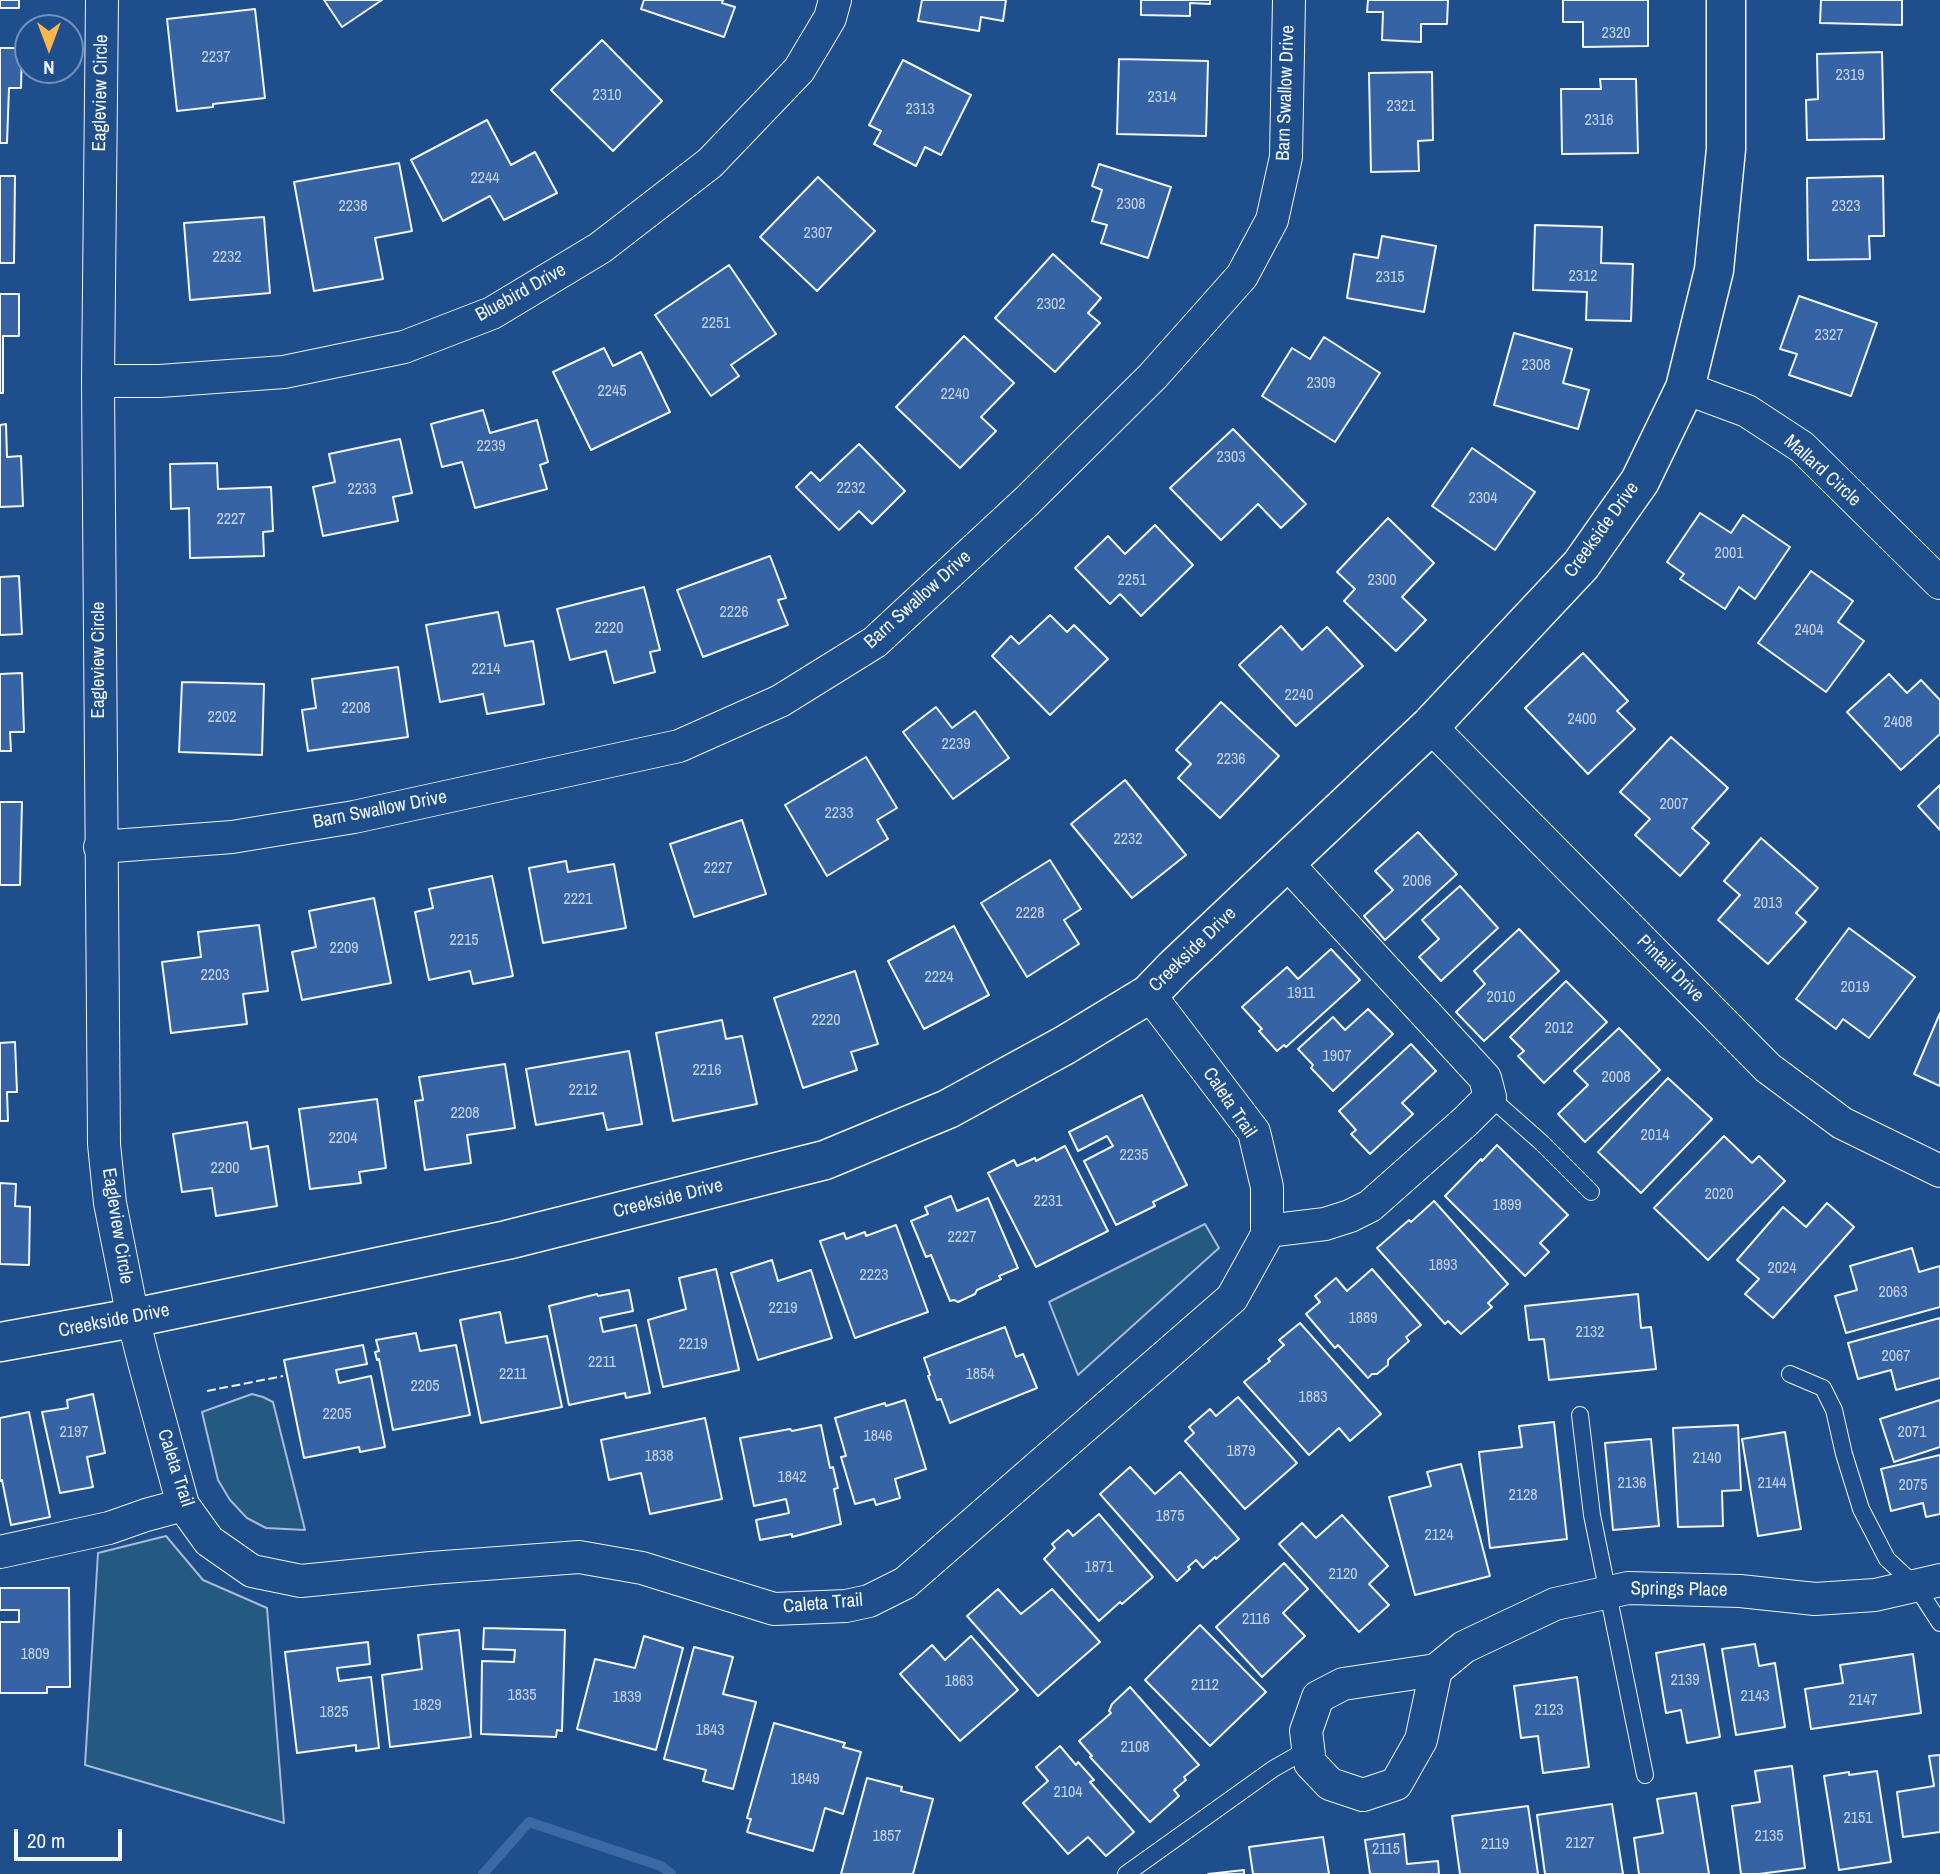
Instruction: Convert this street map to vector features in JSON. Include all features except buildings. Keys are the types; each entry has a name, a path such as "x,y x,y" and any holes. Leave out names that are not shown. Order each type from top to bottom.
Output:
{"street":[{"name":"Eagleview Circle","path":"102,0 98,381 104,1144 110,1203 133,1318"},
{"name":"Bluebird Drive","path":"98,381 160,381 284,372 404,347 492,313 600,248 710,163 799,70 830,18 835,0"},
{"name":"Barn Swallow Drive","path":"100,847 232,837 354,817 679,746 780,701 875,642 1076,453 1153,376 1242,276 1272,219 1286,157 1289,0"},
{"name":"Creekside Drive","path":"0,1342 133,1318 507,1240 825,1160 948,1109 1065,1045 1149,994 1430,726 1581,565 1640,481 1685,388 1714,270 1726,149 1726,0"},
{"name":"Mallard Circle","path":"1685,388 1747,411 1802,447 1940,583"},
{"name":"Pintail Drive","path":"1430,726 1768,1069 1842,1123 1940,1171"},
{"path":"1268,1231 1327,1223 1370,1206 1490,1097 1485,1078 1286,862"},
{"name":"Caleta Trail","path":"133,1318 183,1505 209,1541 252,1571 301,1581 579,1557 642,1568 774,1609 846,1606 869,1601 905,1583 1232,1298 1268,1235 1268,1187 1254,1132 1149,994"},
{"path":"0,1552 109,1528 183,1505"},
{"name":"Springs Place","path":"1436,1670 1464,1647 1555,1604 1628,1588 1740,1591 1815,1599 1875,1595 1928,1583"},
{"path":"1436,1670 1421,1740 1396,1784 1363,1795 1331,1784 1310,1763 1308,1749 1306,1731 1318,1697 1343,1684 1436,1670"}],"lane":[{"path":"1490,1097 1542,1143 1591,1192"},
{"path":"1790,1374 1824,1388 1834,1410 1861,1509 1887,1559 1928,1583 1940,1623"},
{"path":"1580,1415 1592,1515 1606,1593 1645,1775"},
{"path":"1126,1874 1273,1769 1308,1749"}],"shaded area":[{"path":"1205,1224 1219,1248 1078,1375 1049,1302"},
{"path":"252,1394 273,1402 305,1530 266,1528 247,1518 230,1500 218,1480 202,1412"},
{"path":"166,1536 203,1580 267,1608 284,1823 85,1765 98,1553"}],"waterway":[{"path":"483,1874 529,1822 661,1866 671,1874"}],"fence":[{"path":"207,1391 283,1376"}]}
